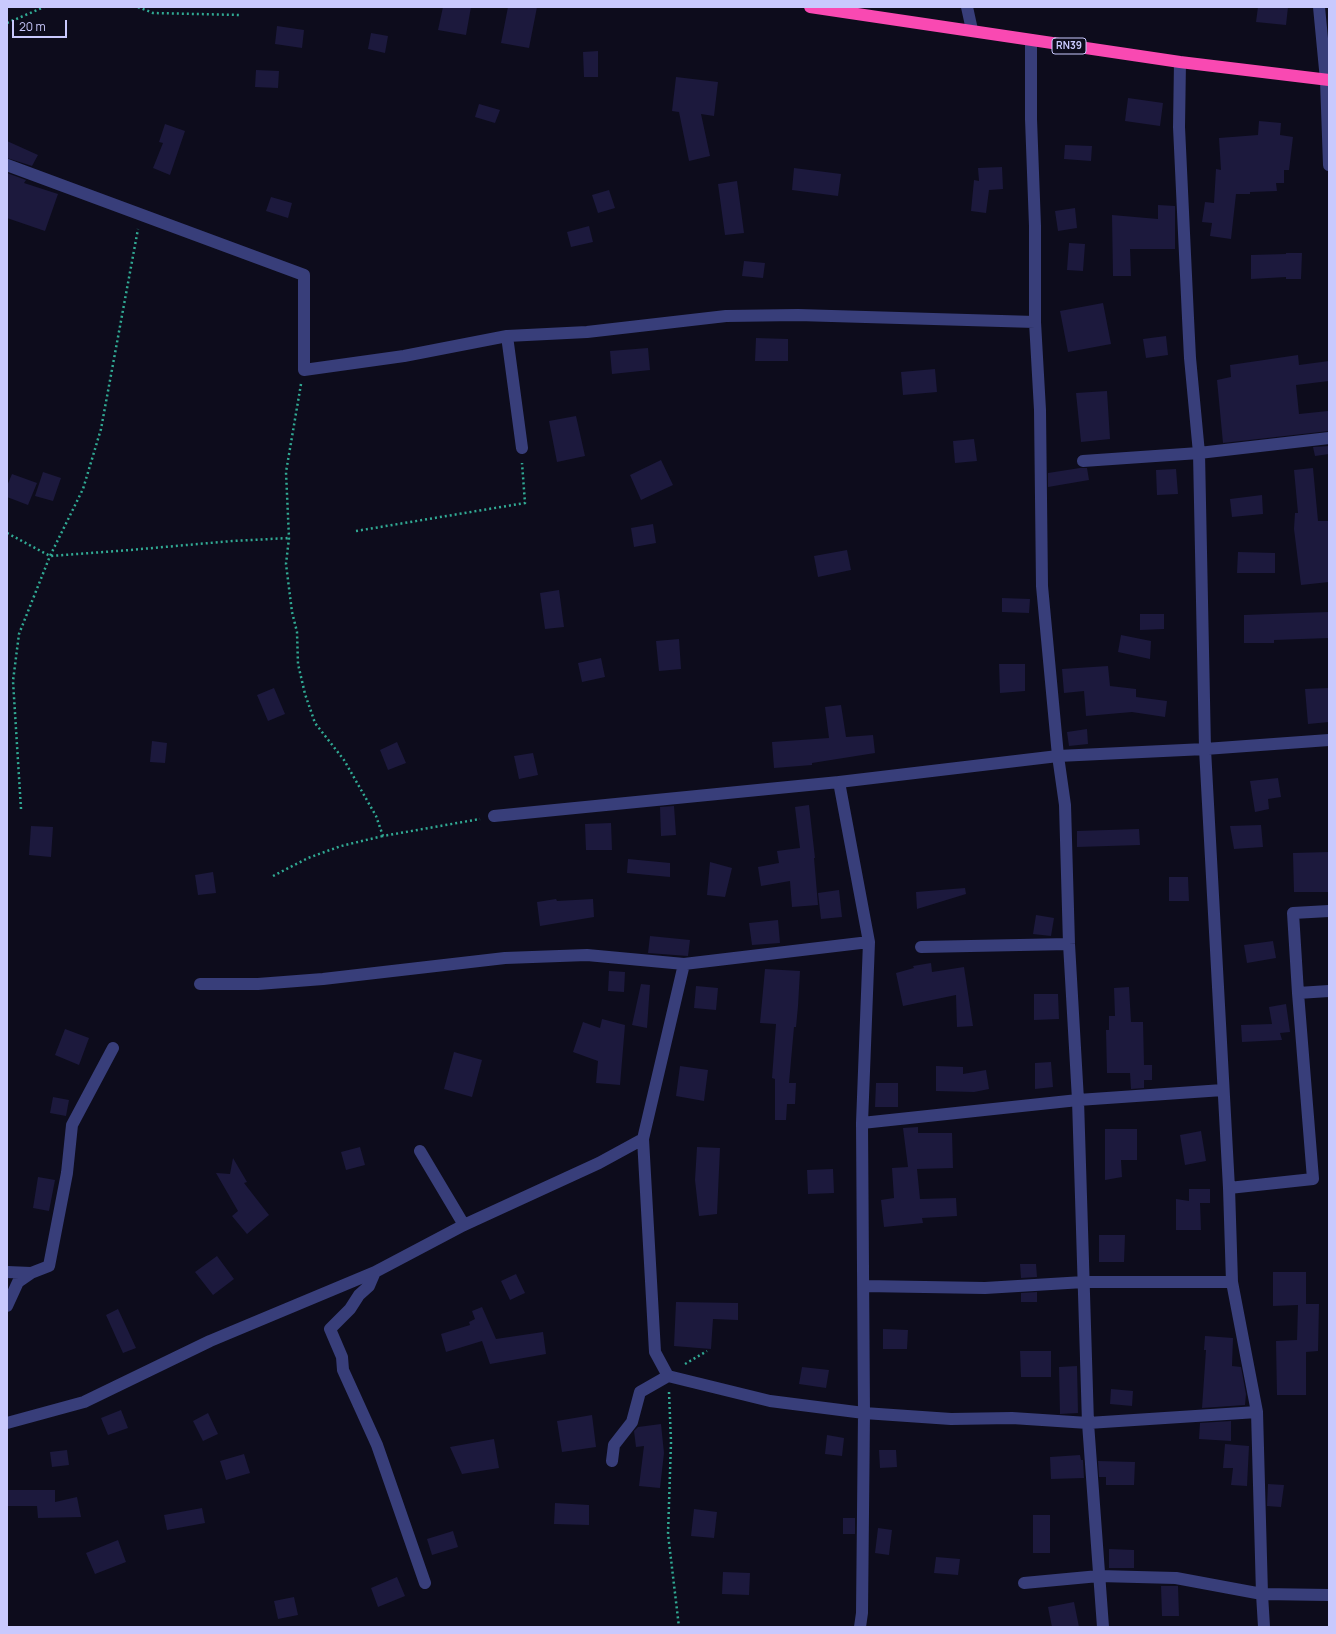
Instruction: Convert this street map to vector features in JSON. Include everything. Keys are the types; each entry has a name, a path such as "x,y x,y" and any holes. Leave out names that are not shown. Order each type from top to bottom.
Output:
{"highway":[{"name":"RN39","path":"810,7 1180,62 1328,80"}],"street":[{"path":"967,7 972,30"},
{"path":"1319,7 1328,80 1329,165"},
{"path":"1031,40 1031,119 1035,226 1035,322 1040,410 1042,586 1064,805 1069,944 1078,1100 1088,1423 1103,1627"},
{"path":"1180,62 1179,127 1188,318 1190,358 1199,453 1205,749 1229,1188 1232,1282 1257,1412 1264,1627"},
{"path":"7,165 304,276 304,370 404,356 508,336 587,332 726,316 798,315 1035,322"},
{"path":"508,336 522,448"},
{"path":"1083,461 1199,453 1329,438"},
{"path":"494,816 839,782 1058,756 1205,749 1329,740"},
{"path":"839,782 869,942 862,1123 864,1413 862,1614 860,1627"},
{"path":"1229,1188 1313,1179 1293,913 1329,911"},
{"path":"200,984 258,984 323,979 506,958 587,955 684,964 869,942"},
{"path":"921,947 1069,944"},
{"path":"668,1376 654,1352 643,1139 684,964"},
{"path":"1298,993 1329,991"},
{"path":"7,1306 18,1282 31,1273 49,1266 67,1173 72,1125 114,1048"},
{"path":"862,1123 1078,1100 1223,1090"},
{"path":"7,1422 84,1402 210,1341 375,1272 464,1225 599,1163 643,1139"},
{"path":"420,1151 464,1225"},
{"path":"7,1272 31,1273"},
{"path":"375,1272 369,1286 359,1295 350,1309 330,1329 342,1356 343,1370 377,1445 425,1583"},
{"path":"864,1286 985,1288 1084,1282 1232,1282"},
{"path":"612,1460 614,1445 632,1422 640,1392 668,1376 770,1401 864,1413 951,1419 1012,1418 1088,1423 1257,1412"},
{"path":"1024,1583 1099,1576 1176,1578 1262,1594 1329,1595"}],"path":[{"path":"7,23 44,7"},
{"path":"138,7 153,13 240,15"},
{"path":"21,809 13,681 19,634 50,556 83,489 101,429 141,215"},
{"path":"304,370 286,472 290,538 286,564 292,612 297,632 298,664 305,694 315,722 344,760 376,816 383,836"},
{"path":"356,531 525,503 522,448"},
{"path":"7,533 50,556 232,540 290,538"},
{"path":"273,876 308,858 341,846 383,836 494,816"},
{"path":"679,1627 668,1534 671,1442 668,1376 676,1369 707,1351"}],"building":[{"path":"443,7 471,7 466,35 438,30"},
{"path":"508,7 537,7 529,48 501,43"},
{"path":"1258,7 1288,7 1286,25 1256,22"},
{"path":"277,26 304,30 302,48 275,44"},
{"path":"371,33 388,36 385,53 368,49"},
{"path":"598,51 598,77 584,77 583,52"},
{"path":"256,70 279,71 278,88 255,87"},
{"path":"676,77 718,82 714,116 701,114 710,156 689,161 679,112 672,111"},
{"path":"1128,98 1163,103 1160,126 1125,121"},
{"path":"479,104 500,110 495,123 475,117"},
{"path":"1259,121 1281,123 1280,135 1293,137 1289,170 1284,170 1284,183 1276,183 1277,191 1236,194 1231,239 1210,236 1212,223 1202,222 1205,202 1214,203 1216,169 1221,170 1219,138 1258,135"},
{"path":"165,124 185,131 170,175 153,168 163,143 159,142"},
{"path":"7,141 38,155 32,166 7,158"},
{"path":"1065,145 1092,146 1091,161 1064,159"},
{"path":"1002,167 1003,189 989,190 986,213 971,211 974,180 979,181 978,168"},
{"path":"794,168 841,174 838,196 792,190"},
{"path":"7,173 26,180 24,183 58,194 45,231 7,218"},
{"path":"737,181 744,233 725,235 718,184"},
{"path":"609,190 615,208 598,213 592,195"},
{"path":"271,197 292,203 288,218 266,211"},
{"path":"1158,205 1175,206 1175,249 1130,249 1131,276 1113,276 1112,215 1158,219"},
{"path":"1075,208 1077,228 1058,231 1055,211"},
{"path":"589,226 593,242 571,247 567,232"},
{"path":"1069,243 1085,244 1083,271 1067,270"},
{"path":"1302,253 1301,279 1286,279 1286,277 1251,279 1251,255"},
{"path":"744,261 765,263 763,278 742,276"},
{"path":"1103,303 1111,344 1068,352 1060,311"},
{"path":"1166,336 1168,355 1146,358 1143,339"},
{"path":"756,338 788,339 788,361 755,361"},
{"path":"648,348 650,370 612,374 610,351"},
{"path":"1298,355 1299,365 1329,361 1329,381 1296,385 1299,414 1328,411 1329,431 1223,443 1217,380 1231,377 1230,365"},
{"path":"935,369 937,392 903,395 901,372"},
{"path":"1107,391 1110,439 1081,442 1076,393"},
{"path":"576,416 585,456 557,462 549,421"},
{"path":"974,439 977,461 955,463 953,441"},
{"path":"1329,446 1329,454 1315,456 1313,447"},
{"path":"661,460 673,485 641,500 630,475"},
{"path":"1087,468 1089,480 1048,487 1048,473"},
{"path":"1313,468 1318,521 1329,521 1329,582 1301,585 1294,529 1295,513 1298,513 1294,470"},
{"path":"1176,469 1178,494 1157,495 1156,470"},
{"path":"43,472 61,478 53,501 35,496"},
{"path":"12,474 37,483 28,505 7,497 7,486"},
{"path":"1262,495 1263,514 1232,517 1230,499"},
{"path":"653,524 656,543 634,547 631,528"},
{"path":"847,550 851,570 818,577 814,556"},
{"path":"1238,552 1275,553 1275,573 1237,573"},
{"path":"559,590 564,627 545,629 540,593"},
{"path":"1002,598 1030,599 1029,613 1002,612"},
{"path":"1329,612 1329,638 1274,640 1274,643 1244,643 1244,615"},
{"path":"1140,614 1164,614 1164,629 1140,630"},
{"path":"1121,635 1151,641 1150,659 1118,652"},
{"path":"679,639 681,669 659,671 656,641"},
{"path":"601,658 605,677 582,682 578,663"},
{"path":"999,664 1025,664 1025,691 1000,693"},
{"path":"1108,666 1110,686 1136,689 1136,697 1167,701 1165,717 1132,712 1086,716 1084,691 1064,693 1062,669"},
{"path":"274,688 285,714 268,721 257,695"},
{"path":"1329,688 1329,722 1308,724 1305,689"},
{"path":"841,705 846,737 873,735 875,753 812,763 812,765 774,768 772,742 829,738 825,707"},
{"path":"1087,729 1088,744 1069,746 1067,732"},
{"path":"152,741 167,743 165,763 150,762"},
{"path":"397,742 406,763 388,770 380,750"},
{"path":"533,753 538,775 519,779 514,756"},
{"path":"1278,778 1281,797 1268,799 1269,809 1255,812 1250,781"},
{"path":"809,805 815,858 818,905 792,907 790,881 761,886 758,867 779,863 777,851 800,848 795,807"},
{"path":"674,806 676,835 661,836 660,807"},
{"path":"611,823 612,850 586,850 585,824"},
{"path":"1261,825 1263,847 1234,849 1230,826"},
{"path":"31,826 53,827 51,857 29,855"},
{"path":"1139,829 1140,845 1077,847 1077,831"},
{"path":"1329,852 1329,892 1294,892 1293,853"},
{"path":"628,859 670,863 670,877 627,873"},
{"path":"710,862 732,868 725,897 707,895"},
{"path":"213,872 216,893 198,895 195,875"},
{"path":"1169,877 1188,877 1189,901 1169,901"},
{"path":"965,888 966,894 917,909 916,892"},
{"path":"839,890 842,917 821,919 818,893"},
{"path":"556,899 557,901 593,899 594,917 540,926 537,902"},
{"path":"1036,915 1054,918 1051,936 1033,934"},
{"path":"778,920 780,943 752,945 749,923"},
{"path":"650,936 690,940 688,956 648,953"},
{"path":"1273,941 1276,958 1247,963 1244,945"},
{"path":"931,963 932,972 964,967 973,1026 957,1027 956,995 903,1006 896,973 914,968 913,966"},
{"path":"765,969 800,971 796,1027 794,1027 789,1083 796,1083 795,1104 787,1104 786,1120 775,1120 775,1079 772,1078 776,1024 760,1023"},
{"path":"609,971 625,972 624,992 608,991"},
{"path":"641,984 650,985 647,1028 632,1025"},
{"path":"696,986 718,988 716,1010 694,1008"},
{"path":"1129,987 1131,1022 1143,1022 1144,1065 1152,1065 1152,1080 1144,1080 1144,1088 1131,1089 1130,1073 1107,1073 1106,1030 1109,1030 1109,1016 1115,1016 1114,988"},
{"path":"1034,994 1058,994 1059,1019 1034,1020"},
{"path":"1286,1004 1290,1032 1280,1033 1282,1040 1242,1042 1241,1025 1272,1024 1269,1007"},
{"path":"602,1019 625,1025 620,1085 596,1083 598,1061 573,1052 583,1022 600,1028"},
{"path":"65,1029 89,1038 79,1065 55,1055"},
{"path":"454,1052 482,1060 472,1097 444,1089"},
{"path":"1051,1062 1053,1087 1035,1089 1035,1063"},
{"path":"680,1066 708,1070 704,1101 676,1096"},
{"path":"936,1066 963,1067 963,1074 986,1070 989,1089 974,1092 936,1091"},
{"path":"876,1083 898,1083 898,1107 875,1107"},
{"path":"53,1097 69,1100 66,1116 50,1113"},
{"path":"918,1127 918,1133 952,1133 953,1168 917,1169 920,1199 956,1198 957,1216 922,1218 923,1223 884,1227 881,1200 894,1198 892,1168 908,1167 903,1128"},
{"path":"1105,1129 1137,1129 1137,1160 1121,1160 1122,1177 1105,1180"},
{"path":"1201,1131 1206,1161 1185,1165 1180,1135"},
{"path":"360,1147 365,1165 346,1170 341,1152"},
{"path":"697,1147 720,1148 717,1214 699,1216 695,1180"},
{"path":"233,1158 247,1182 244,1183 269,1215 247,1234 232,1216 238,1211 216,1173 230,1174"},
{"path":"833,1169 834,1193 808,1194 807,1170"},
{"path":"38,1177 55,1180 49,1211 33,1208"},
{"path":"1189,1189 1210,1189 1210,1203 1200,1203 1201,1230 1176,1230 1176,1199 1189,1201"},
{"path":"1099,1235 1125,1235 1124,1262 1099,1262"},
{"path":"217,1256 234,1279 213,1295 195,1272"},
{"path":"1020,1264 1036,1264 1037,1277 1021,1278"},
{"path":"1273,1272 1306,1272 1306,1304 1319,1304 1318,1351 1306,1352 1306,1395 1277,1395 1276,1341 1297,1340 1298,1305 1273,1306"},
{"path":"516,1274 525,1293 510,1300 501,1281"},
{"path":"1037,1292 1037,1302 1021,1302 1021,1293"},
{"path":"676,1302 738,1303 738,1320 713,1319 711,1349 674,1346"},
{"path":"482,1307 496,1339 543,1332 546,1354 490,1364 482,1341 446,1352 441,1334 470,1325 469,1322 475,1319 472,1311"},
{"path":"118,1309 136,1348 123,1353 106,1315"},
{"path":"883,1329 908,1330 907,1349 883,1349"},
{"path":"1205,1336 1233,1338 1232,1366 1241,1367 1246,1394 1245,1405 1202,1408 1206,1350 1204,1350"},
{"path":"1020,1351 1051,1351 1051,1377 1021,1377"},
{"path":"1077,1366 1078,1413 1060,1414 1059,1367"},
{"path":"802,1367 829,1370 826,1388 799,1384"},
{"path":"1111,1389 1133,1391 1132,1406 1110,1404"},
{"path":"121,1410 128,1428 108,1435 101,1418"},
{"path":"208,1413 218,1434 203,1441 193,1421"},
{"path":"592,1415 596,1447 562,1452 557,1421"},
{"path":"1231,1421 1231,1441 1199,1439 1200,1423"},
{"path":"661,1424 664,1453 660,1488 639,1486 644,1446 636,1447 634,1431 638,1427"},
{"path":"827,1435 844,1438 842,1456 825,1454"},
{"path":"494,1439 499,1468 462,1474 450,1447"},
{"path":"1225,1444 1249,1446 1247,1486 1231,1485 1233,1468 1223,1468"},
{"path":"67,1450 69,1465 52,1467 50,1452"},
{"path":"879,1450 896,1450 897,1467 880,1468"},
{"path":"244,1454 250,1473 226,1480 220,1461"},
{"path":"1080,1455 1081,1460 1083,1460 1084,1478 1051,1479 1050,1457"},
{"path":"1098,1461 1135,1462 1134,1485 1106,1485 1106,1477 1099,1477"},
{"path":"1268,1484 1284,1485 1281,1507 1267,1506"},
{"path":"7,1490 55,1490 55,1502 77,1497 81,1517 38,1518 37,1506 7,1506"},
{"path":"555,1503 589,1505 589,1525 554,1524"},
{"path":"202,1508 205,1523 167,1530 164,1515"},
{"path":"694,1509 717,1512 714,1538 691,1536"},
{"path":"1033,1515 1050,1515 1050,1553 1033,1553"},
{"path":"843,1518 855,1518 855,1534 843,1534"},
{"path":"878,1528 892,1530 889,1555 875,1553"},
{"path":"453,1531 458,1547 432,1555 427,1539"},
{"path":"118,1540 126,1562 95,1574 86,1553"},
{"path":"1109,1549 1134,1550 1134,1568 1109,1568"},
{"path":"936,1557 960,1559 958,1575 934,1573"},
{"path":"723,1572 750,1573 749,1595 722,1594"},
{"path":"397,1577 405,1596 378,1607 371,1588"},
{"path":"1161,1586 1178,1586 1179,1616 1162,1616"},
{"path":"294,1597 298,1615 278,1619 274,1601"},
{"path":"1074,1602 1079,1627 1052,1627 1048,1607"}]}
